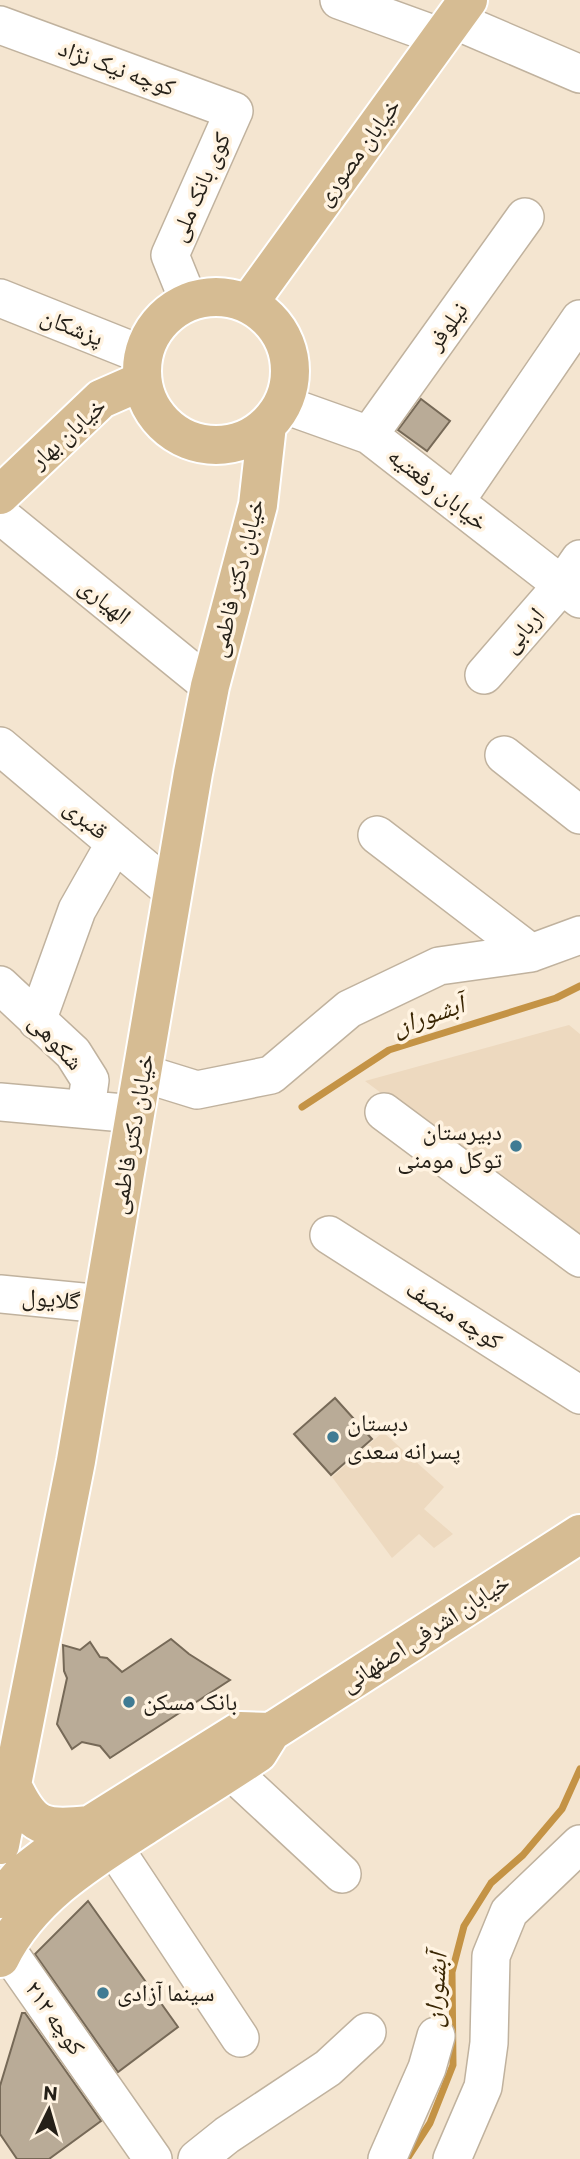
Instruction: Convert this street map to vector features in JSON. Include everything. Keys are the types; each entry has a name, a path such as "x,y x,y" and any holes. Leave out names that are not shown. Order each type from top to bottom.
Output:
{"main road":[{"name":"خیابان مصوری","path":"248,304 455,19"},
{"path":"208,297 228,298 248,304 264,315 277,329 286,347 290,366 289,386 274,415 245,439 220,445 194,442 163,423 146,398 143,368 152,334 164,318 189,302 208,297"},
{"name":"خیابان بهار","path":"0,495 101,399 143,368"},
{"name":"خیابان دکتر فاطمی","path":"0,1845 76,1461 193,772 211,686 258,505 274,415"},
{"name":"خیابان اشرفی اصفهانی","path":"0,1899 21,1875 36,1863 101,1835 231,1771 258,1753 271,1732 580,1534"},
{"name":"خیابان اشرفی اصفهانی","path":"3,1952 27,1916 71,1874 101,1835 240,1731 271,1732"},
{"path":"12,1785 23,1810 37,1822 101,1835"}],"street":[{"path":"339,0 455,19 580,74"},
{"name":"کوچه نیک نژاد","path":"0,25 234,111"},
{"name":"کوی بانک ملی","path":"189,302 170,254 234,111"},
{"name":"نیلوفر","path":"369,435 525,217"},
{"name":"پزشکان","path":"0,298 143,368"},
{"path":"455,502 580,320"},
{"name":"خیابان رفعتیه","path":"274,415 369,435 455,502 574,581"},
{"name":"الهیاری","path":"0,515 211,686"},
{"name":"اربابی","path":"484,675 574,581"},
{"name":"قنبری","path":"0,746 173,892"},
{"path":"504,755 580,815"},
{"path":"377,835 531,953"},
{"path":"37,1021 78,910 115,843"},
{"path":"142,1073 197,1090 271,1074 349,1009 439,967 531,953 580,934"},
{"name":"شکوهی","path":"0,985 73,1053 90,1080 86,1109"},
{"path":"0,1102 135,1114"},
{"path":"384,1112 580,1258"},
{"name":"کوچه منصف","path":"329,1235 580,1395"},
{"name":"گلایول","path":"0,1294 103,1304"},
{"path":"231,1771 342,1874"},
{"path":"101,1835 240,2038"},
{"path":"452,2159 483,2087 489,2043 491,1956 509,1912 580,1844"},
{"name":"کوچه ۲۱۲","path":"3,1952 153,2159"},
{"path":"197,2159 227,2135 328,2068 367,2032"},
{"path":"387,2159 427,2068 436,2036"}],"shaded area":[{"name":"دبیرستان توکل مومنی","path":"569,1025 580,1034 580,1241 365,1081"},
{"path":"383,1432 444,1487 424,1509 453,1534 434,1548 419,1534 392,1558 332,1477"}],"building":[{"path":"421,399 450,421 427,451 398,430"},
{"name":"دبستان پسرانه سعدی","path":"335,1398 372,1439 331,1475 294,1434"},
{"name":"بانک مسکن","path":"171,1639 230,1680 110,1758 100,1746 82,1742 72,1749 57,1724 67,1678 64,1671 63,1645 80,1650 90,1642 100,1657 107,1658 122,1672"},
{"name":"سینما آزادی","path":"88,1901 178,2027 118,2072 35,1954"},
{"path":"22,2013 25,2013 101,2121 49,2159 17,2159 0,2134 0,2086"}],"waterway":[{"name":"آبشوران","path":"302,1107 389,1050 556,998 580,986"},
{"name":"آبشوران","path":"407,2159 430,2123 453,2065 452,1972 464,1926 491,1883 523,1855 562,1809 580,1769"}],"place":[{"name":"دبیرستان توکل مومنی","path":"516,1146"},
{"name":"دبستان پسرانه سعدی","path":"333,1437"},
{"name":"بانک مسکن","path":"129,1702"},
{"name":"سینما آزادی","path":"103,1993"}]}
